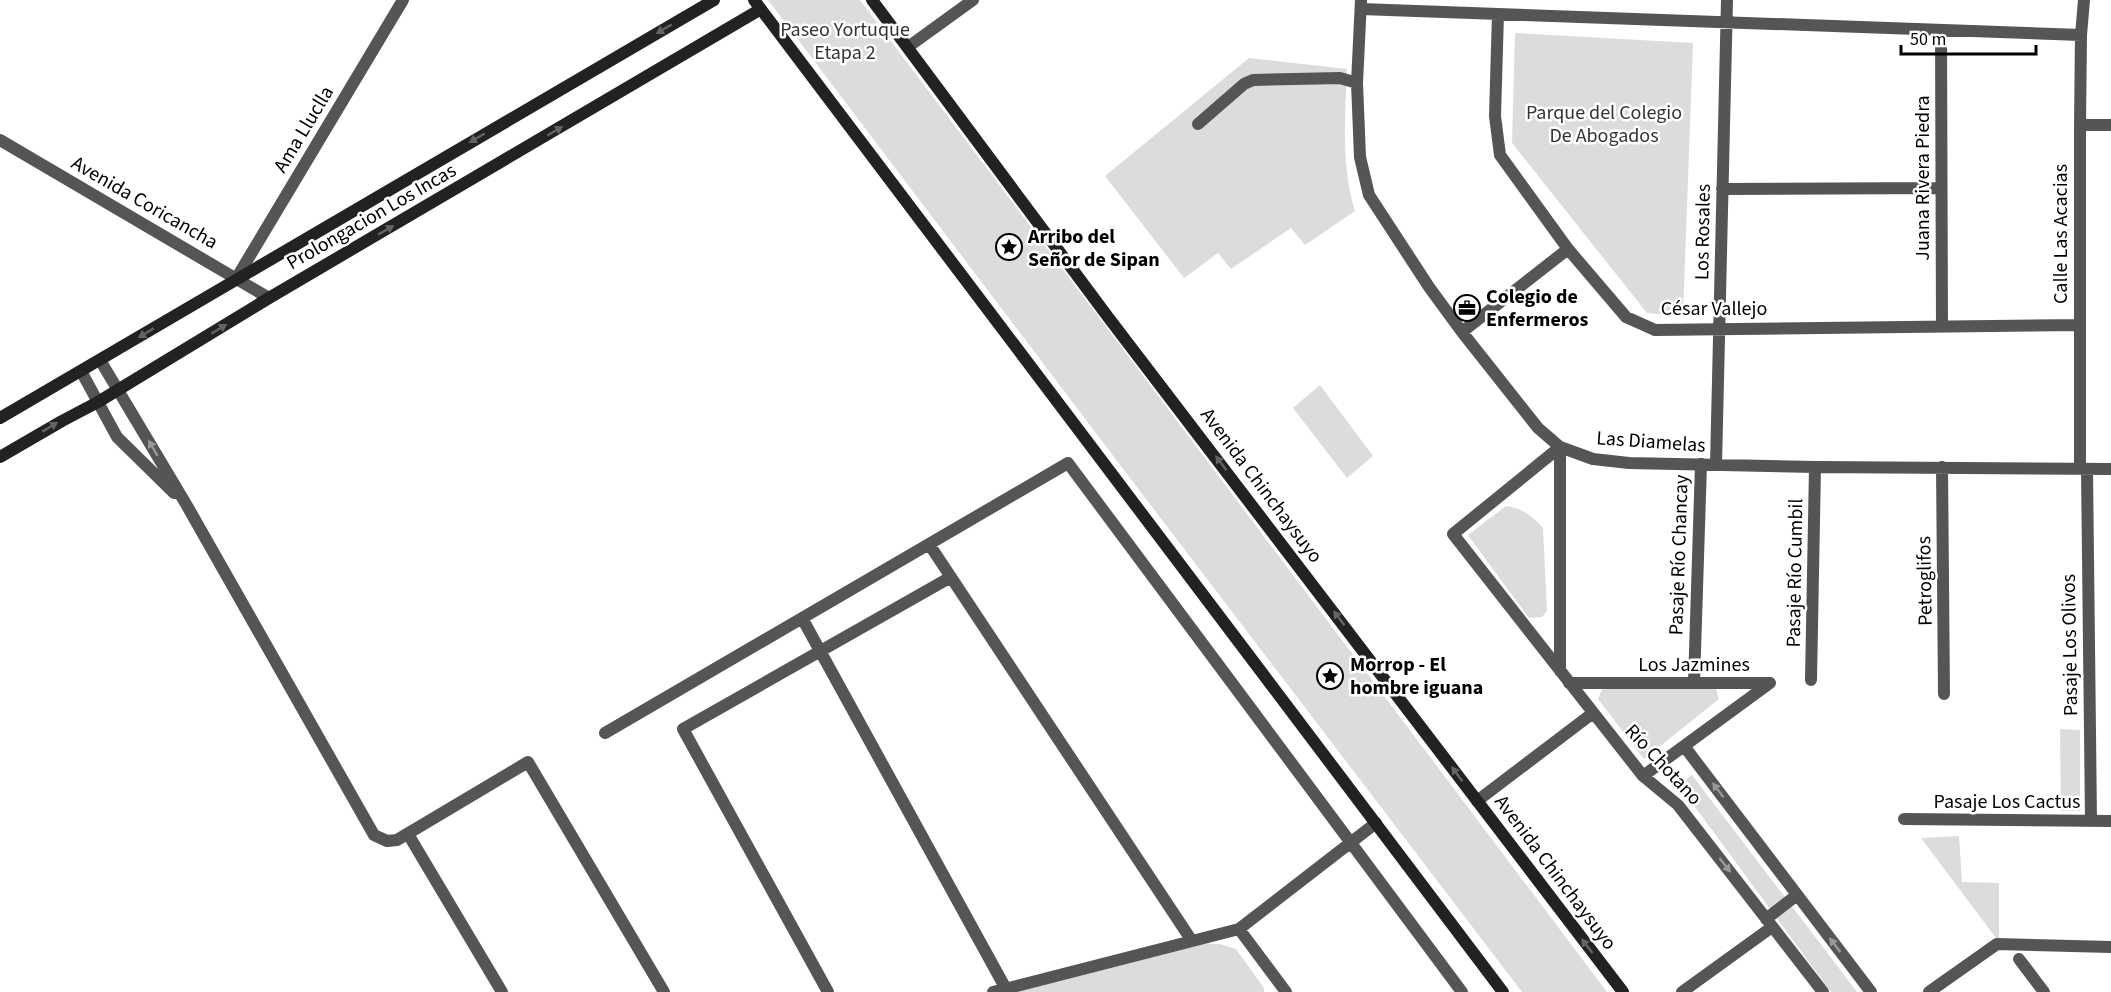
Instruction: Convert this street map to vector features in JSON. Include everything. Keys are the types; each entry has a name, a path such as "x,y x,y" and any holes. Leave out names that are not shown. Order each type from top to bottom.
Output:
{"street":[{"name":"Ama Lluclla","path":"236,279 403,0"},
{"name":"Prolongacion Los Incas","path":"0,418 714,0"},
{"name":"Avenida Chinchaysuyo","path":"872,0 1108,316 1623,992"},
{"path":"908,47 973,0"},
{"name":"Los Rosales","path":"1716,465 1727,0"},
{"name":"Calle Las Acacias","path":"2084,0 2081,34 2079,325 2084,469"},
{"path":"1361,4 1498,14 2081,34"},
{"name":"Las Diamelas","path":"1361,4 1357,83 1360,157 1369,195 1429,287 1462,332 1538,428 1560,447 1593,459 1629,463 2111,469"},
{"name":"Prolongacion Los Incas","path":"0,457 119,390 758,5"},
{"path":"758,5 1503,992"},
{"name":"César Vallejo","path":"1498,14 1495,116 1500,155 1568,249 1626,317 1655,330 2079,325"},
{"name":"Juana Rivera Piedra","path":"1941,30 1942,326"},
{"path":"1198,124 1244,84 1252,80 1340,78 1357,83"},
{"path":"2080,125 2111,125"},
{"name":"Avenida Coricancha","path":"0,140 269,298"},
{"path":"1722,189 1941,188"},
{"path":"1462,332 1568,249"},
{"path":"100,360 186,504 374,835 387,841 397,840 528,762 664,992"},
{"path":"81,371 117,437 186,504"},
{"path":"1560,447 1560,671"},
{"name":"Río Chotano","path":"1560,447 1454,534 1643,776 1678,805 1823,992"},
{"path":"604,733 1068,463 1462,992"},
{"name":"Pasaje Río Chancay","path":"1694,683 1701,464"},
{"name":"Pasaje Río Cumbil","path":"1811,680 1815,467"},
{"name":"Petroglifos","path":"1942,467 1944,694"},
{"name":"Pasaje Los Olivos","path":"2084,469 2091,820"},
{"path":"929,544 1192,941"},
{"path":"828,992 683,729 951,577"},
{"path":"801,618 1000,990 1239,929 1376,823"},
{"name":"Los Jazmines","path":"1569,683 1770,683 1643,776"},
{"path":"1477,801 1593,713"},
{"name":"Río Chotano","path":"1684,746 1871,992"},
{"name":"Pasaje Los Cactus","path":"1904,819 2111,821"},
{"path":"408,834 502,992"},
{"path":"1682,992 1769,923 1797,895"},
{"path":"1239,929 1286,992"},
{"path":"1929,992 1997,944 2111,947"},
{"path":"2019,959 2043,992"}],"green space":[{"name":"Paseo Yortuque Etapa 2","path":"768,0 860,0 1607,992 1522,992"},
{"name":"Parque del Colegio De Abogados","path":"1515,33 1693,43 1683,316 1647,313 1512,143"},
{"path":"1249,58 1347,69 1346,159 1355,211 1305,245 1291,228 1231,269 1218,253 1184,278 1105,176"},
{"path":"1320,385 1373,456 1347,478 1293,408"},
{"path":"1506,506 1526,513 1543,528 1547,611 1542,617 1529,618 1468,535"},
{"path":"1602,689 1716,689 1719,699 1644,759 1598,699"},
{"path":"2060,729 2080,730 2080,811 2061,811"},
{"path":"1692,775 1857,992 1831,992 1679,785"},
{"path":"1959,836 1962,882 1999,883 1999,942 1921,838"},
{"path":"1198,943 1220,944 1236,949 1264,988 1264,992 1005,992"}],"place":[{"name":"Arribo del Señor de Sipan","path":"1009,247"},
{"name":"Colegio de Enfermeros","path":"1467,308"},
{"name":"Morrop - El hombre iguana","path":"1330,676"}]}
